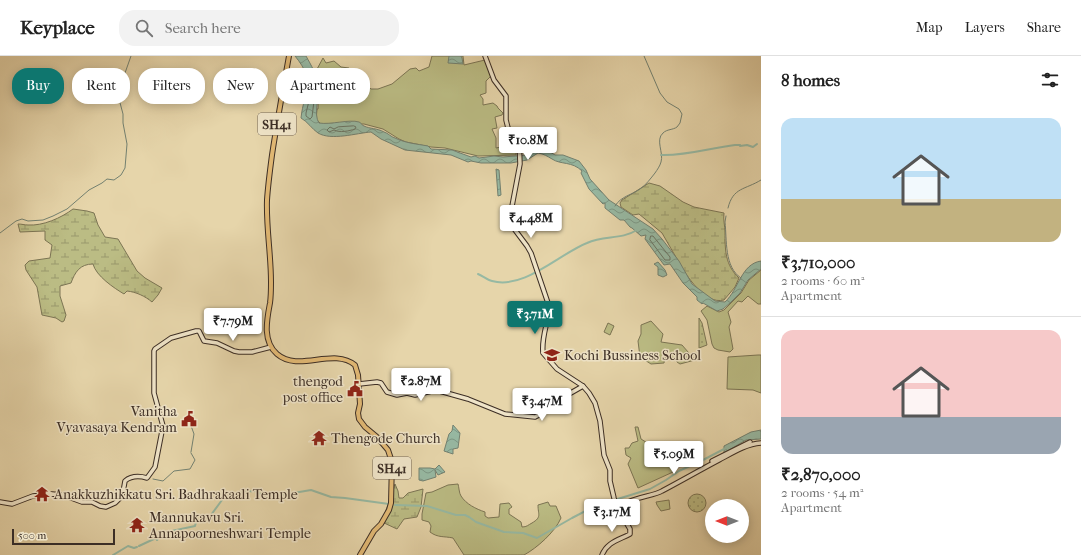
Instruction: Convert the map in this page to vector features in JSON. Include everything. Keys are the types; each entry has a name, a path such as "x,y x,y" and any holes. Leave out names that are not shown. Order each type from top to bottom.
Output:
{"main road":[{"name":"SH41","path":"290,56 276,128 267,199 271,272 270,299 266,324 271,347 277,354 286,360 307,361 337,358 350,361 355,364 357,368 360,404 358,413 359,419 388,450 392,462 390,507 385,519 374,530 360,555"},
{"path":"485,56 494,80 506,96 506,120 508,128 519,139 520,164 509,222 527,246 531,254 549,306 549,314 543,337 543,353 557,369 583,386 589,393 594,403 600,421 603,450 610,470 610,481 615,501 617,508 629,528 629,535 617,539 605,548 602,555"},
{"path":"0,502 12,504 34,496 52,494 82,502 92,502 106,507 115,503 120,498 127,480 134,477 147,478 155,468 163,426 153,388 155,349 171,338 196,331 199,332 204,341 217,343 237,352 252,352 271,347"},
{"path":"359,384 381,383 387,392 397,395 415,395 436,390 468,399 504,414 535,417 552,408 569,394 583,386"},
{"path":"615,501 622,502 662,491 749,445 761,442"},
{"path":"620,512 620,507 623,504 647,495"},
{"path":"617,508 622,502"}],"green space":[{"path":"432,56 463,56 464,65 485,60 492,75 486,81 486,93 480,95 483,99 483,105 493,103 503,113 502,115 495,117 497,128 492,129 496,138 496,148 506,146 509,149 516,146 516,155 478,156 445,148 406,142 383,129 364,124 321,124 316,119 318,104 370,104 370,88 378,89 392,84 410,69 416,68 419,71 429,67"},
{"path":"323,58 326,63 334,61 341,67 349,68 318,68"},
{"path":"649,183 660,186 683,202 694,207 724,213 725,245 728,262 734,273 739,278 735,287 724,300 710,298 703,294 691,281 677,261 662,233 639,214 633,215 621,207 620,203 622,200"},
{"path":"73,209 94,213 98,225 105,237 118,239 137,271 145,278 162,288 152,302 134,292 127,291 124,294 101,277 93,264 88,264 79,269 74,275 71,283 60,286 60,296 66,315 64,321 62,322 56,318 42,315 37,287 26,270 25,265 29,261 50,258 52,245 45,240 45,231 20,232 18,224 34,225 46,223"},
{"path":"761,270 761,304 758,304 748,296 742,302 738,301 728,312 731,322 729,327 733,349 730,352 714,348 707,320 701,311 707,306 719,312 724,310 741,293 749,280"},
{"path":"699,318 702,323 707,345 699,348"},
{"path":"651,321 663,334 661,342 682,345 695,360 680,364 676,359 668,356 665,358 664,363 651,364 640,357 638,341 641,334 641,325"},
{"path":"608,323 614,326 610,335 604,332"},
{"path":"761,355 761,393 753,390 727,389 728,357"},
{"path":"635,427 638,427 641,439 649,444 649,450 651,452 654,452 655,449 659,448 659,455 662,458 668,457 673,472 638,488 628,464 631,458 626,455 625,448 629,448 632,443 638,441"},
{"path":"395,484 399,498 403,498 408,493 423,489 421,507 417,517 404,519 397,529 382,522"},
{"path":"458,484 463,499 472,506 485,512 485,516 488,518 499,517 500,504 509,503 512,507 509,509 509,514 521,522 522,527 525,527 537,519 539,514 538,505 548,502 550,506 556,506 561,518 555,529 545,539 524,555 464,555 453,538 433,534 430,532 431,526 429,522 422,520 426,493 448,485"},
{"path":"697,494 705,500 705,506 703,509 697,512 691,509 688,503 691,497"},
{"path":"669,500 670,509 661,511 656,502"}],"water":[{"path":"295,56 306,56 313,68 304,68"},
{"path":"449,56 461,56 463,64 448,63"},
{"path":"304,104 317,104 317,119 319,123 355,121 369,128 387,133 403,141 428,146 431,149 452,150 471,157 475,156 479,158 527,155 529,150 534,147 542,147 555,155 563,155 579,161 586,170 590,179 609,200 653,229 679,261 692,284 715,301 725,302 734,291 745,272 754,263 761,261 761,269 748,280 740,293 730,303 723,309 717,311 697,300 697,297 683,283 670,264 664,265 645,239 646,235 641,236 624,220 620,220 605,208 605,203 603,204 589,189 581,173 582,171 570,164 555,161 538,153 527,160 511,163 468,162 451,155 405,150 381,139 371,132 344,136 323,135 314,130 301,118"},
{"path":"496,169 499,170 501,195 498,196"},
{"path":"658,262 665,270 667,275 663,277 658,275 658,267 654,264"},
{"path":"453,425 460,433 458,448 453,449 453,454 444,451"},
{"path":"761,430 761,439 746,440 724,453 724,446 751,432"},
{"path":"439,465 445,472 438,475 435,470 436,477 423,481 419,480 419,468 435,469"}],"waterway":[{"path":"0,233 16,221 22,219 28,221 43,220 53,216 67,209 89,190 107,179 114,180 121,175 125,168 127,144 123,114 119,99 119,90 131,56"},
{"path":"615,206 623,198 642,187 655,173 662,158 660,143 661,136 668,130 677,127 680,123 682,114 679,109 667,102 660,93 644,56"},
{"path":"661,155 689,153 735,145 747,145 753,147 757,144"},
{"path":"728,208 730,201 736,193 761,180"},
{"path":"726,216 727,253 732,267 741,278"},
{"path":"478,274 492,281 504,282 516,280 541,270 576,248 587,243 600,239 625,235 637,230"},
{"path":"190,423 194,434 191,452"},
{"path":"469,517 476,522 504,532 523,533 537,538 595,506 650,489 679,471 726,448"},
{"path":"153,479 163,481 174,471 190,469 195,460 191,453"},
{"path":"224,499 236,493 245,492 258,491 261,495 276,496 311,490 331,497 389,504"},
{"path":"161,538 167,532 195,526 196,522 211,515 222,500"},
{"path":"395,505 427,506 456,515 465,515 469,517"},
{"path":"139,546 156,538 157,540 158,539"},
{"path":"113,555 128,546 134,548 137,547"}],"place":[{"name":"Kochi Bussiness School","path":"552,355"},
{"name":"thengod post office","path":"355,389"},
{"name":"Vanitha Vyavasaya Kendram","path":"189,419"},
{"name":"Thengode Church","path":"319,438"},
{"name":"Anakkuzhikkatu Sri. Badhrakaali Temple","path":"42,494"},
{"name":"Mannukavu Sri. Annapoorneshwari Temple","path":"137,525"}]}
